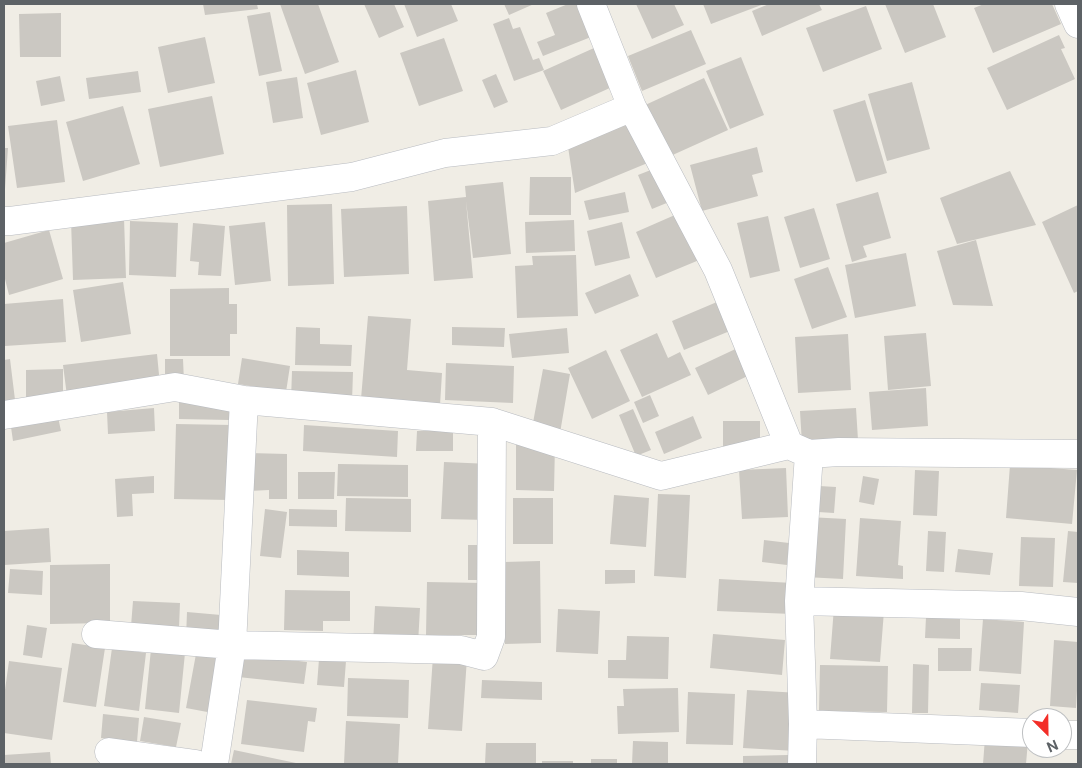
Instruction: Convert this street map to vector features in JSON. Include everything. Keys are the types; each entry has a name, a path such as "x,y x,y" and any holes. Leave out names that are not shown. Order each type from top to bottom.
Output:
{"street":[{"path":"591,4 632,107 718,270 799,449 802,764"},
{"path":"1069,4 1078,24"},
{"path":"4,221 352,177 445,153 552,141 632,107"},
{"path":"4,415 175,387 244,400 492,422 661,476 799,449 849,452 1078,454"},
{"path":"214,764 232,645 244,400"},
{"path":"96,634 232,645 461,650 484,656 491,637 492,422"},
{"path":"799,601 1021,606 1078,612"},
{"path":"803,724 1022,733"},
{"path":"109,752 196,764"}],"building":[{"path":"203,4 257,4 258,9 205,15"},
{"path":"280,4 318,4 339,62 305,74"},
{"path":"364,4 394,4 404,27 379,38"},
{"path":"404,4 451,4 458,21 417,37"},
{"path":"504,4 534,4 509,15"},
{"path":"568,4 577,4 591,37 543,56 537,42 555,35 546,13"},
{"path":"636,4 674,4 684,25 652,39"},
{"path":"703,4 764,4 711,24"},
{"path":"769,4 819,4 822,10 762,36 752,11"},
{"path":"885,4 933,4 946,37 905,53"},
{"path":"984,4 1052,4 1061,24 993,53 974,8"},
{"path":"866,6 882,49 823,72 806,28"},
{"path":"270,12 282,71 259,76 247,16"},
{"path":"61,13 61,57 20,57 19,14"},
{"path":"509,18 513,29 520,27 533,60 539,58 544,70 514,81 493,24"},
{"path":"691,30 706,64 642,91 628,56"},
{"path":"1059,35 1065,48 1061,49 1075,79 1007,110 987,68"},
{"path":"205,37 215,83 168,93 158,47"},
{"path":"444,38 463,91 419,106 400,53"},
{"path":"594,48 612,87 561,110 543,71"},
{"path":"741,57 764,115 730,129 706,71"},
{"path":"356,70 369,122 321,135 307,83"},
{"path":"138,71 141,92 89,99 86,78"},
{"path":"496,74 508,102 494,108 482,80"},
{"path":"60,76 65,101 41,106 36,81"},
{"path":"297,77 303,118 273,123 266,82"},
{"path":"704,78 728,130 666,158 643,106"},
{"path":"912,82 930,149 887,161 868,94"},
{"path":"212,96 224,154 160,167 148,109"},
{"path":"865,100 887,173 856,182 833,110"},
{"path":"123,106 140,164 83,181 66,122"},
{"path":"632,118 650,162 575,193 567,140"},
{"path":"57,120 65,182 17,188 8,126"},
{"path":"757,147 763,172 752,175 758,196 702,211 690,165"},
{"path":"4,148 8,148 5,189 4,189"},
{"path":"661,166 674,200 652,209 638,175"},
{"path":"1010,171 1036,225 957,244 940,198"},
{"path":"530,177 571,177 571,215 529,215"},
{"path":"503,182 511,254 473,258 466,201 473,278 434,281 428,201 466,197 465,186"},
{"path":"625,192 629,212 589,220 584,201"},
{"path":"878,192 891,238 863,246 867,257 852,262 836,204"},
{"path":"332,204 334,284 288,286 287,205"},
{"path":"1078,205 1078,291 1074,293 1042,222"},
{"path":"407,206 409,274 344,277 341,209"},
{"path":"814,208 830,259 800,268 784,217"},
{"path":"684,211 704,258 656,278 636,232"},
{"path":"768,216 780,271 750,278 737,223"},
{"path":"124,218 126,278 73,280 71,220"},
{"path":"574,220 575,251 526,253 525,222"},
{"path":"130,221 178,223 176,277 129,275"},
{"path":"265,222 271,281 235,285 229,226"},
{"path":"622,222 630,258 595,266 587,231"},
{"path":"193,223 225,226 221,276 198,275 199,262 190,261"},
{"path":"49,230 63,279 9,295 4,275 4,243"},
{"path":"976,240 993,306 953,305 937,251"},
{"path":"906,253 916,306 855,318 845,265"},
{"path":"576,255 578,316 517,318 515,266 533,265 532,256"},
{"path":"828,267 847,317 812,329 794,279"},
{"path":"630,274 639,296 595,314 585,293"},
{"path":"123,282 131,334 81,342 73,290"},
{"path":"229,288 229,304 237,304 237,334 230,334 230,356 170,356 170,289"},
{"path":"63,299 66,342 5,346 4,304"},
{"path":"724,299 737,328 684,350 672,321"},
{"path":"368,316 411,319 407,370 442,373 440,405 361,399"},
{"path":"296,327 320,328 320,344 352,345 351,366 295,365"},
{"path":"452,327 505,328 504,347 452,345"},
{"path":"567,328 569,353 512,358 509,334"},
{"path":"657,333 668,358 680,352 691,375 642,397 620,350"},
{"path":"926,333 931,386 888,390 884,336"},
{"path":"848,334 851,390 798,393 795,337"},
{"path":"744,345 756,372 708,395 695,368"},
{"path":"606,350 630,401 592,419 568,368"},
{"path":"157,354 160,385 67,396 63,365"},
{"path":"242,358 290,366 286,392 238,384"},
{"path":"10,359 16,408 4,410 4,360"},
{"path":"165,359 183,359 184,382 165,383"},
{"path":"446,363 514,366 513,403 445,400"},
{"path":"63,369 63,400 26,401 26,370"},
{"path":"543,369 570,374 560,433 532,428"},
{"path":"292,371 353,372 352,402 291,400"},
{"path":"926,388 928,426 872,430 869,392"},
{"path":"650,395 659,416 643,423 634,402"},
{"path":"179,402 230,403 230,420 179,419"},
{"path":"154,408 155,431 108,434 107,412"},
{"path":"856,408 858,440 802,444 800,411"},
{"path":"633,409 651,450 636,456 619,415"},
{"path":"693,416 702,438 664,454 655,432"},
{"path":"58,417 61,431 13,441 11,427"},
{"path":"723,421 760,421 760,447 723,447"},
{"path":"176,424 232,425 230,500 174,499"},
{"path":"304,425 398,431 397,457 303,451"},
{"path":"417,431 453,431 453,451 416,451"},
{"path":"516,444 555,444 554,491 516,490"},
{"path":"249,453 287,454 287,499 269,499 269,490 249,491"},
{"path":"444,462 491,464 488,520 441,519"},
{"path":"338,464 408,465 408,497 337,496"},
{"path":"1010,465 1077,470 1072,524 1006,518"},
{"path":"786,468 788,517 742,519 739,470"},
{"path":"915,470 939,471 937,516 913,515"},
{"path":"298,472 335,472 334,499 298,499"},
{"path":"154,476 154,493 132,494 133,516 117,517 115,479"},
{"path":"863,476 879,479 874,505 859,502"},
{"path":"819,486 836,487 834,513 818,512"},
{"path":"658,494 690,495 686,578 654,576"},
{"path":"614,495 649,498 646,547 610,544"},
{"path":"346,498 411,499 411,532 345,531"},
{"path":"513,498 553,498 553,544 513,544"},
{"path":"265,509 287,512 281,558 260,556"},
{"path":"289,509 337,510 337,527 289,526"},
{"path":"808,517 846,519 843,579 805,577"},
{"path":"860,518 901,521 898,565 903,566 903,579 856,576"},
{"path":"49,528 51,562 4,565 4,531"},
{"path":"928,531 946,532 944,572 926,571"},
{"path":"1068,531 1078,532 1078,583 1063,582"},
{"path":"1021,537 1055,538 1053,587 1019,586"},
{"path":"764,540 789,543 787,565 762,562"},
{"path":"468,545 489,545 488,580 468,580"},
{"path":"958,549 993,553 990,575 955,572"},
{"path":"297,550 349,552 349,577 297,575"},
{"path":"540,561 541,643 505,644 504,562"},
{"path":"110,564 110,623 50,624 50,565"},
{"path":"10,569 43,571 42,595 8,593"},
{"path":"605,570 635,570 635,583 605,584"},
{"path":"719,579 793,583 792,614 717,611"},
{"path":"427,582 484,583 483,635 426,635"},
{"path":"285,590 350,591 350,621 323,621 323,631 284,630"},
{"path":"133,601 180,603 179,628 131,626"},
{"path":"375,606 420,608 418,644 373,643"},
{"path":"834,607 884,611 880,662 830,659"},
{"path":"558,609 600,611 598,654 556,652"},
{"path":"187,612 221,615 219,640 186,638"},
{"path":"926,617 960,617 960,639 925,638"},
{"path":"983,619 1024,622 1021,674 979,671"},
{"path":"27,625 47,628 42,658 23,655"},
{"path":"713,634 785,640 782,675 710,668"},
{"path":"627,636 669,637 668,679 608,678 608,660 626,660"},
{"path":"1054,640 1078,642 1076,708 1050,706"},
{"path":"72,643 105,648 96,707 63,702"},
{"path":"112,648 146,653 139,711 104,706"},
{"path":"938,648 972,648 971,671 938,671"},
{"path":"151,649 185,653 179,713 145,709"},
{"path":"196,654 228,660 218,714 186,708"},
{"path":"240,654 307,662 304,684 238,677"},
{"path":"433,656 467,658 462,731 428,729"},
{"path":"319,659 346,661 344,687 317,685"},
{"path":"9,661 62,668 52,740 4,733 4,697"},
{"path":"913,664 929,665 928,713 912,713"},
{"path":"820,665 888,666 887,712 819,711"},
{"path":"348,678 409,680 408,718 347,716"},
{"path":"482,680 542,682 542,700 481,698"},
{"path":"981,683 1020,685 1018,713 979,710"},
{"path":"678,688 679,732 618,734 617,706 624,706 623,689"},
{"path":"747,690 800,693 796,751 743,748"},
{"path":"688,692 735,694 733,745 686,744"},
{"path":"247,700 317,708 315,722 308,721 304,752 241,744"},
{"path":"103,714 139,718 137,742 101,738"},
{"path":"144,717 181,723 176,747 140,741"},
{"path":"346,721 400,724 398,764 344,764"},
{"path":"985,738 1022,741 1022,758 1027,758 1026,764 983,764"},
{"path":"633,741 668,742 668,764 632,764"},
{"path":"486,743 536,743 536,764 485,764"},
{"path":"234,750 296,763 231,764"},
{"path":"50,752 51,764 4,764 4,755"},
{"path":"788,755 789,764 743,764 743,756"},
{"path":"591,759 617,759 617,764 591,764"},
{"path":"542,761 573,761 573,764 542,764"}]}
